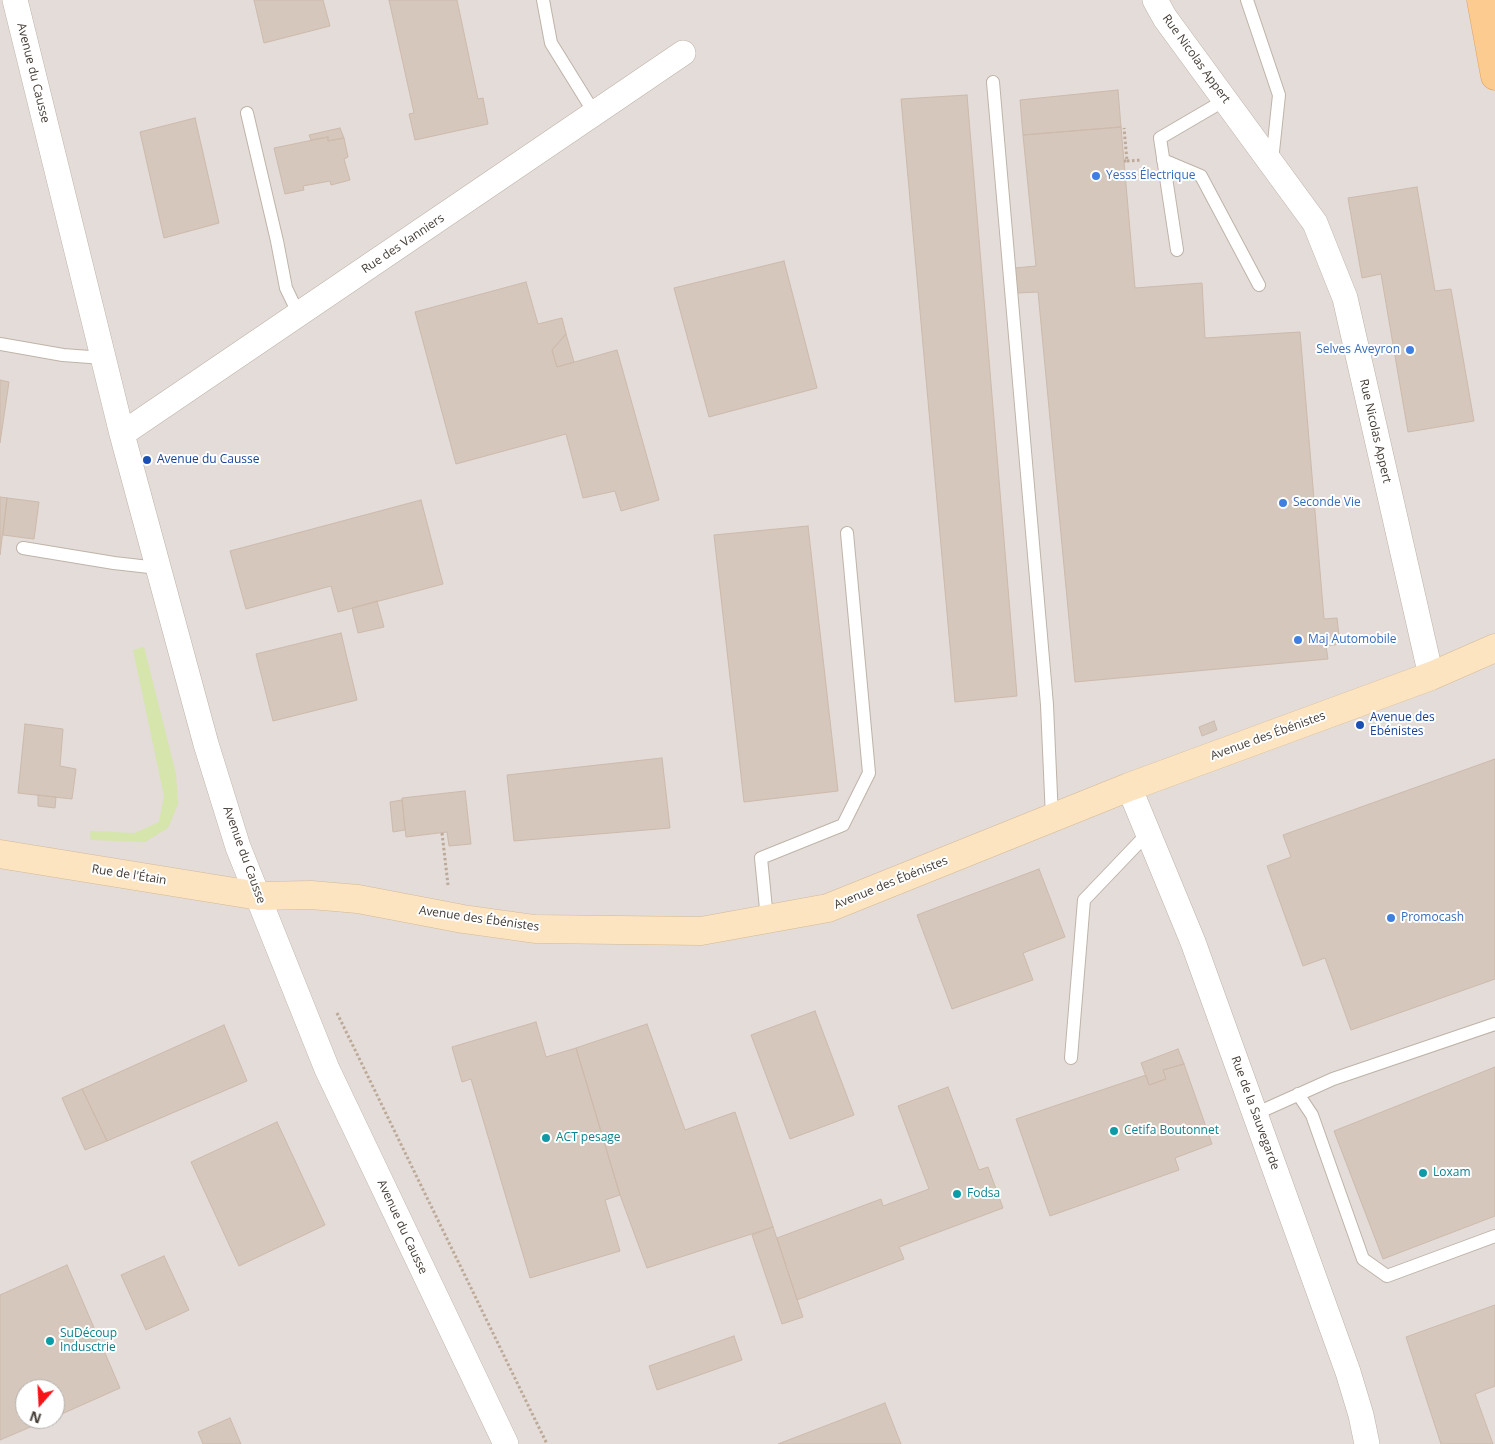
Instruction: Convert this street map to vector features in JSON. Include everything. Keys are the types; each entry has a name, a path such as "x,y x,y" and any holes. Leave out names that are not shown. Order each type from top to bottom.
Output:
{"main road":[{"path":"1481,0 1495,76"}],"street":[{"name":"Avenue du Causse","path":"15,0 122,434 209,754 238,847 327,1069 506,1444"},
{"name":"Rue Nicolas Appert","path":"1155,0 1165,18 1315,223 1345,298 1431,676"},
{"name":"Rue des Vanniers","path":"122,434 683,53"},
{"name":"Avenue des Ébénistes","path":"259,896 311,895 358,899 463,919 535,929 701,931 828,908 1129,787 1431,676 1493,651"},
{"name":"Rue de la Sauvegarde","path":"1129,787 1193,942 1348,1372 1361,1415 1367,1444"},
{"name":"Rue de l'Étain","path":"0,854 259,896"}],"lane":[{"path":"543,0 551,43 595,114"},
{"path":"1247,0 1279,95 1272,164"},
{"path":"993,82 1047,705 1052,818"},
{"path":"1176,250 1160,138 1225,100"},
{"path":"247,113 286,288 299,314"},
{"path":"1163,160 1200,176 1260,284"},
{"path":"0,344 63,355 103,358"},
{"path":"767,919 761,858 843,825 869,774 847,533"},
{"path":"23,548 114,563 158,568"},
{"path":"1071,1058 1084,900 1148,833"},
{"path":"1255,1114 1333,1079 1495,1024"},
{"path":"1298,1094 1312,1115 1363,1259 1387,1276 1495,1236"}],"path":[{"path":"1124,128 1128,161"},
{"path":"442,833 448,885"},
{"path":"334,1008 348,1033 547,1444"}],"shaded area":[{"path":"0,0 1495,0 1495,1444 0,1444"}],"green space":[{"path":"144,647 176,774 178,804 168,828 145,842 91,840 90,831 135,833 159,822 164,796 133,650"}],"building":[{"path":"254,0 323,0 330,26 264,43"},
{"path":"389,0 457,0 478,99 483,98 488,124 415,140 409,114 414,113"},
{"path":"1118,90 1121,127 1023,135 1020,100"},
{"path":"967,95 1017,696 955,702 901,99"},
{"path":"195,118 219,223 164,238 140,132"},
{"path":"1121,127 1135,288 1202,283 1205,338 1300,332 1324,619 1337,618 1340,644 1326,646 1328,659 1075,682 1038,292 1017,293 1015,268 1036,266 1023,135"},
{"path":"340,128 344,138 328,141 328,137 311,140 309,135"},
{"path":"328,137 328,141 344,138 348,157 344,159 350,180 331,185 330,181 303,186 304,190 285,194 274,148"},
{"path":"1417,187 1435,291 1451,289 1474,421 1408,432 1381,274 1362,278 1348,198"},
{"path":"784,261 817,388 709,417 674,288"},
{"path":"526,282 538,324 562,318 566,334 552,350 557,367 617,350 659,500 621,511 615,491 583,498 566,434 456,464 415,312"},
{"path":"566,334 574,362 557,367 552,350"},
{"path":"0,380 9,382 0,443"},
{"path":"0,497 7,498 0,555"},
{"path":"7,498 39,502 34,539 3,535"},
{"path":"421,500 443,584 338,612 331,586 246,609 230,551"},
{"path":"808,526 838,791 744,802 714,535"},
{"path":"377,601 384,627 358,633 352,608"},
{"path":"341,633 357,700 273,721 256,654"},
{"path":"1214,721 1217,730 1202,736 1199,727"},
{"path":"25,724 63,729 60,766 76,769 72,799 18,793"},
{"path":"662,758 670,828 514,841 507,775"},
{"name":"Promocash","path":"1495,759 1495,979 1351,1030 1325,958 1303,966 1267,866 1291,857 1283,835"},
{"path":"465,791 471,844 449,846 447,832 406,837 402,798"},
{"path":"38,795 56,797 55,808 38,806"},
{"path":"402,800 405,830 393,832 390,802"},
{"path":"1039,869 1065,937 1023,953 1033,980 952,1009 917,915"},
{"path":"815,1011 854,1115 790,1139 751,1035"},
{"name":"ACT pesage","path":"536,1022 546,1057 576,1048 620,1195 605,1200 620,1251 530,1278 471,1079 462,1082 452,1047"},
{"path":"647,1024 685,1130 735,1112 773,1227 647,1268 620,1195 576,1048"},
{"path":"224,1025 247,1081 107,1141 82,1089"},
{"path":"1178,1049 1184,1064 1163,1070 1166,1079 1149,1085 1141,1063"},
{"name":"Cetifa Boutonnet","path":"1184,1064 1212,1144 1175,1158 1179,1170 1050,1216 1016,1119 1146,1075 1149,1085 1166,1079 1163,1070"},
{"name":"Loxam","path":"1495,1067 1495,1216 1383,1259 1334,1131"},
{"name":"Fodsa","path":"948,1087 979,1170 988,1167 1003,1208 899,1247 904,1259 797,1300 777,1238 881,1199 883,1206 929,1189 898,1106"},
{"path":"82,1089 107,1141 85,1150 62,1098"},
{"path":"277,1122 325,1225 239,1266 191,1162"},
{"path":"773,1227 803,1317 782,1324 752,1235"},
{"path":"164,1256 189,1310 146,1330 121,1275"},
{"name":"SuDécoup Indusctrie","path":"67,1265 120,1388 65,1413 65,1379 15,1379 15,1429 26,1429 0,1440 0,1295"},
{"path":"1495,1305 1495,1386 1475,1394 1493,1444 1441,1444 1406,1337"},
{"path":"734,1336 742,1360 657,1390 649,1366"},
{"path":"885,1403 901,1444 778,1444"},
{"path":"230,1418 241,1444 203,1444 198,1432"}],"place":[{"name":"Yesss Électrique","path":"1096,176"},
{"name":"Selves Aveyron","path":"1410,350"},
{"name":"Avenue du Causse","path":"147,460"},
{"name":"Seconde Vie","path":"1283,503"},
{"name":"Maj Automobile","path":"1298,640"},
{"name":"Avenue des Ebénistes","path":"1360,725"},
{"name":"Promocash","path":"1391,918"},
{"name":"Cetifa Boutonnet","path":"1114,1131"},
{"name":"ACT pesage","path":"546,1138"},
{"name":"Loxam","path":"1423,1173"},
{"name":"Fodsa","path":"957,1194"},
{"name":"SuDécoup Indusctrie","path":"50,1341"}]}
